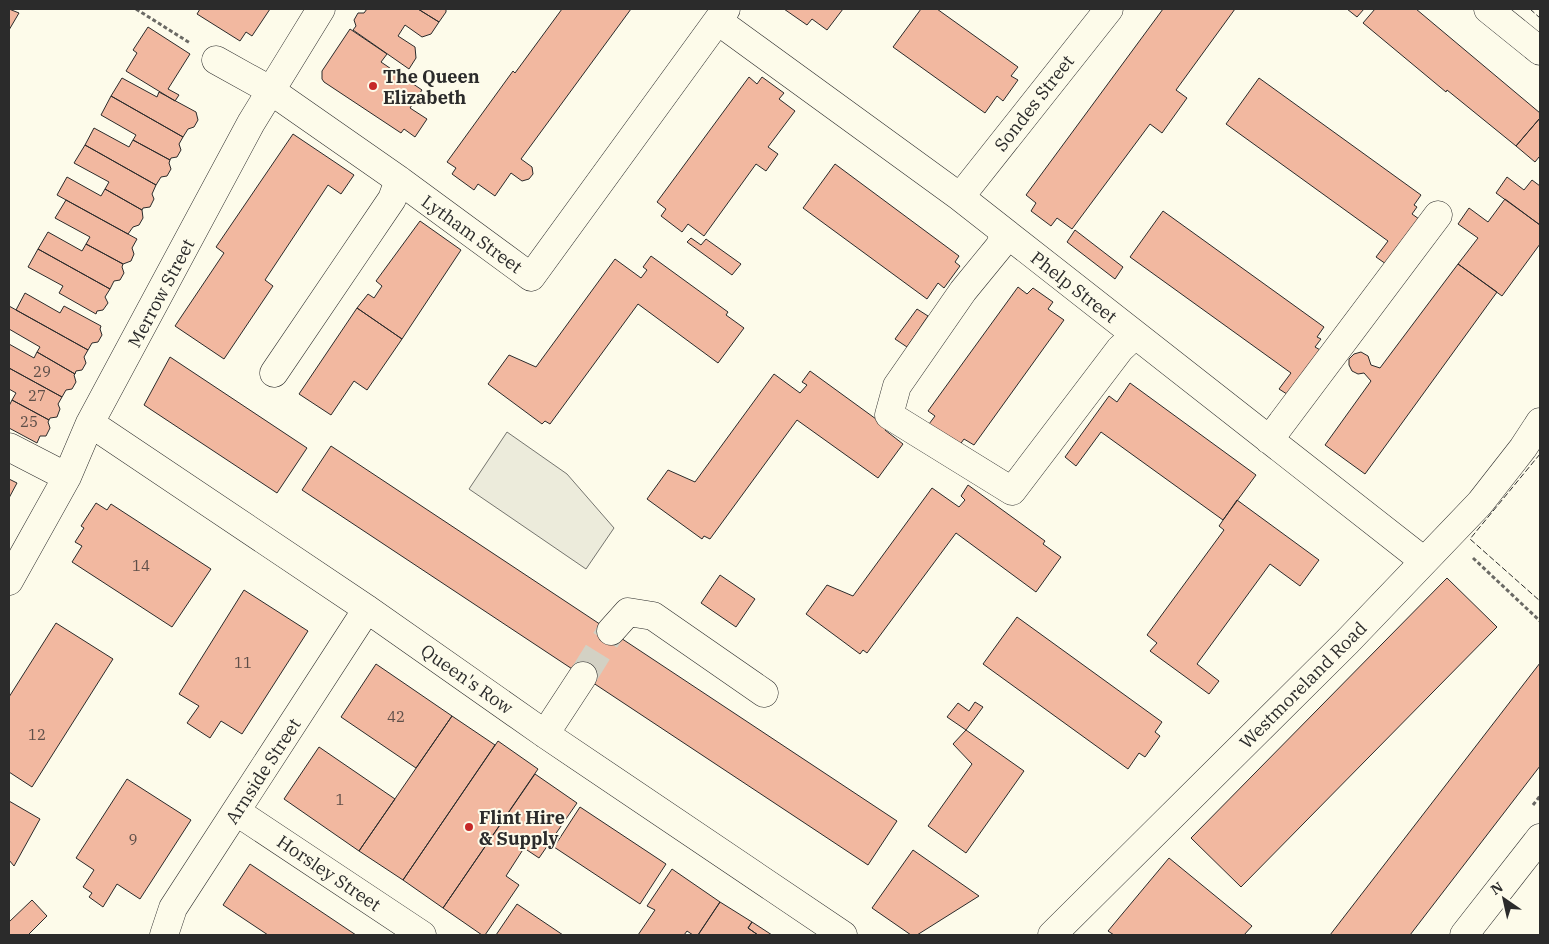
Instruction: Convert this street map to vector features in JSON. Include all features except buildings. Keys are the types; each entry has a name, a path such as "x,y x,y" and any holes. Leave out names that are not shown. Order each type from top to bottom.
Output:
{"street":[{"name":"Merrow Street","path":"9,581 67,477 90,423 251,123 321,9"},
{"name":"Sondes Street","path":"960,197 1109,9"},
{"path":"1488,9 1540,50"},
{"name":"Lytham Street","path":"216,60 270,90 399,180 531,277 722,15"},
{"name":"Phelp Street","path":"722,15 960,197 1424,561"},
{"path":"274,373 392,199 399,180"},
{"path":"1269,440 1438,215"},
{"path":"1005,234 999,247 963,290 897,386 889,415 1012,491 1120,349 1135,335"},
{"name":"Westmoreland Road","path":"1052,935 1347,642 1480,503 1523,448 1540,422"},
{"name":"Queen's Row","path":"90,423 367,608 545,734 843,935"},
{"path":"9,447 67,477"},
{"name":"Arnside Street","path":"164,935 174,908 367,608"},
{"path":"611,631 628,612 652,616 764,693"},
{"path":"545,734 583,676"},
{"name":"Horsley Street","path":"237,812 422,935"},
{"path":"1464,935 1540,838"}],"path":[{"path":"136,9 216,60"},
{"path":"1448,536 1540,621"}],"shaded area":[{"path":"507,432 567,474 614,528 586,569 469,489"}],"tunnel":[{"path":"583,676 611,631"}],"fence":[{"path":"1530,9 1540,18"},
{"path":"1540,454 1470,539 1540,601"}],"place":[{"name":"The Queen Elizabeth","path":"373,86"},
{"name":"Flint Hire & Supply","path":"469,827"}]}
